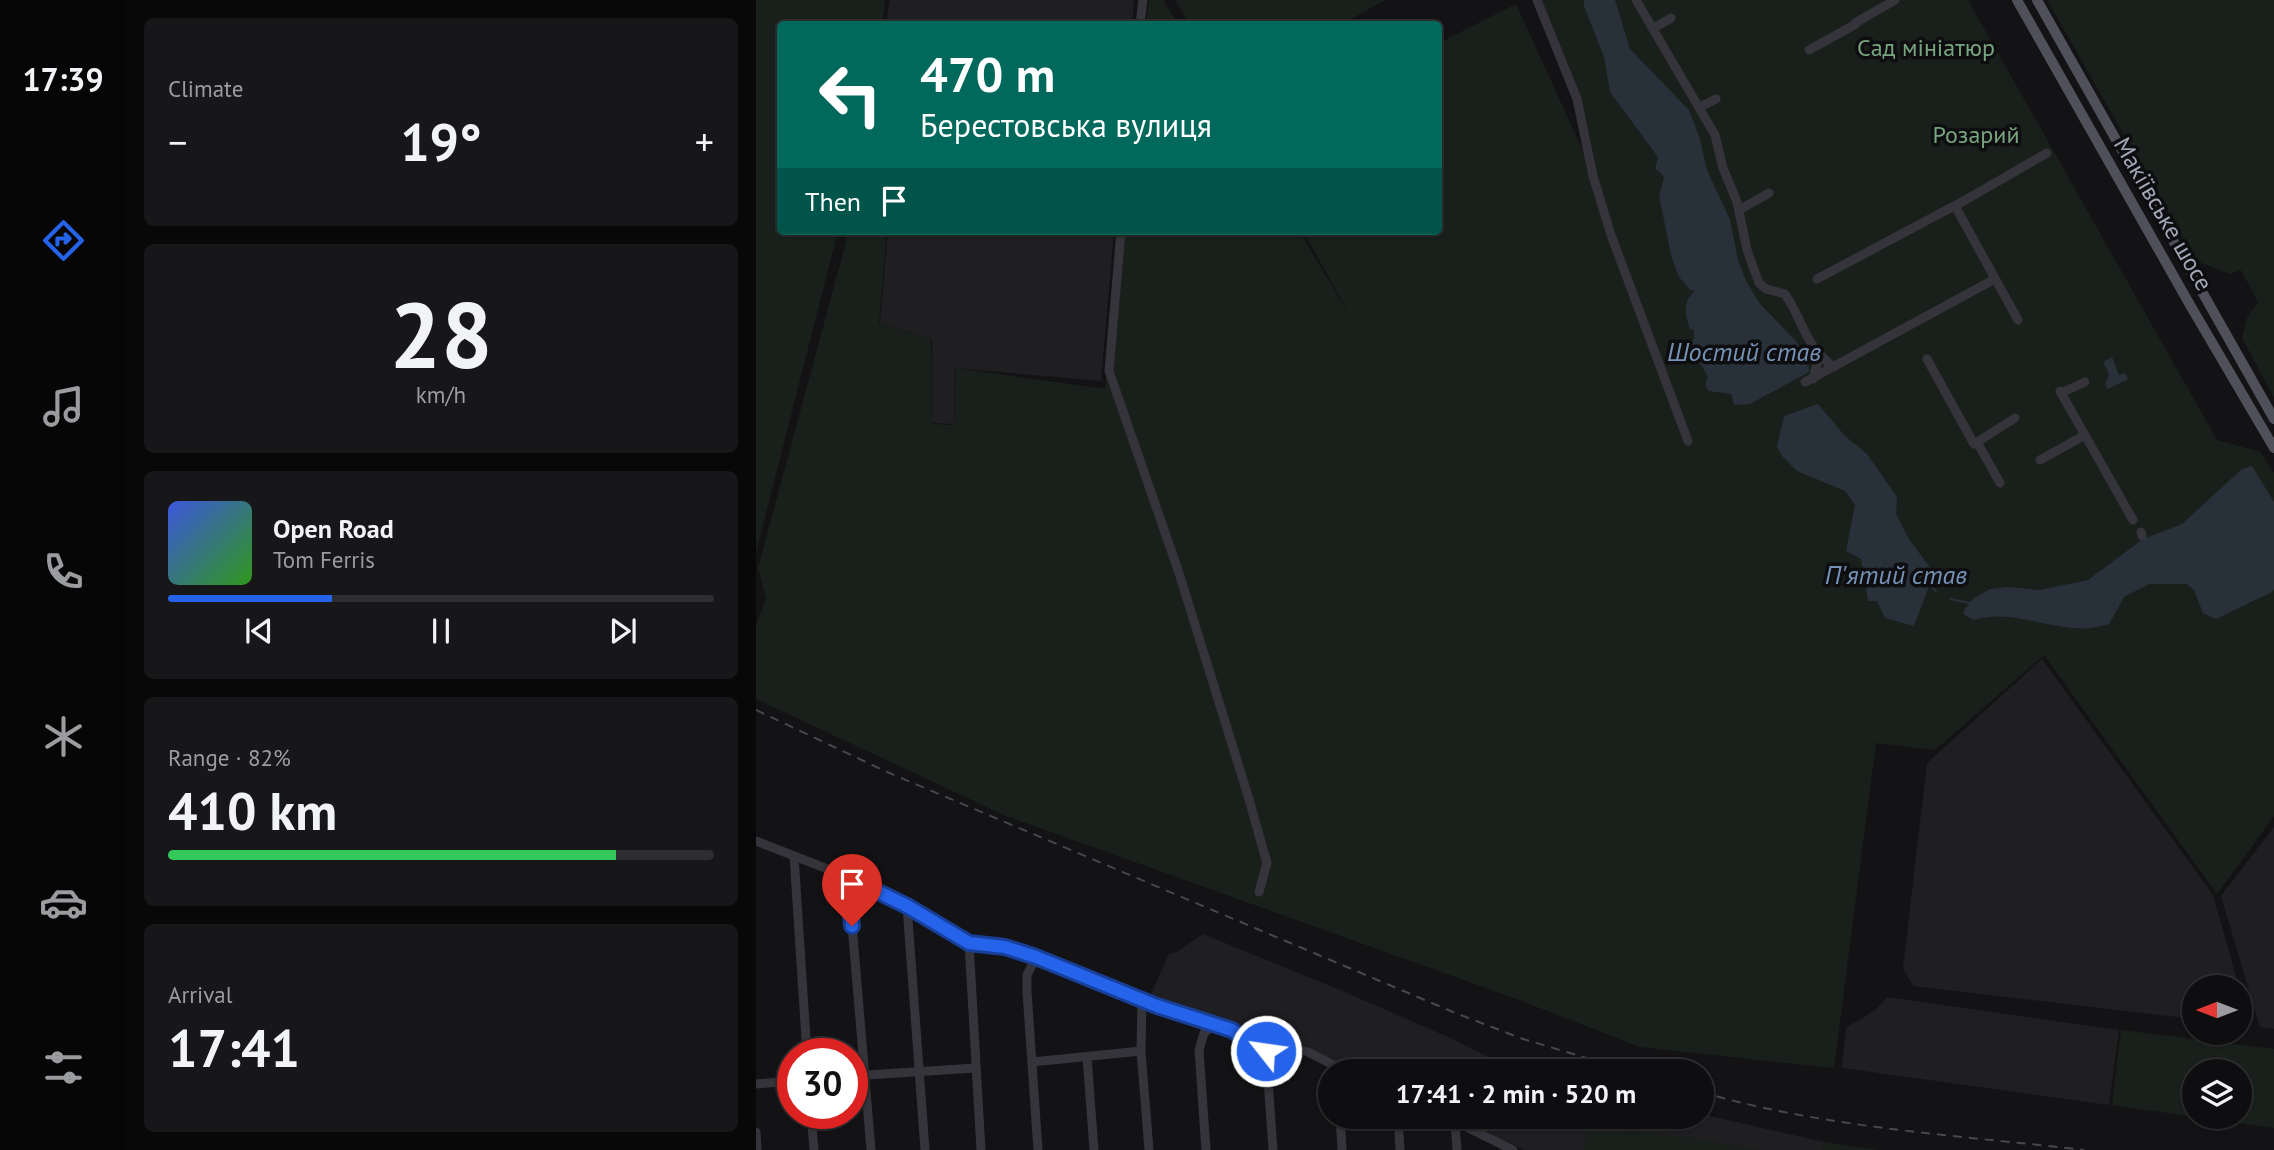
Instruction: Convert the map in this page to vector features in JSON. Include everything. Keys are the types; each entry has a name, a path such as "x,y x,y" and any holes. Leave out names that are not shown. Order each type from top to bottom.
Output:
{"main road":[{"name":"Макіївське шосе","path":"2017,0 2274,448"},
{"name":"Макіївське шосе","path":"2037,0 2274,419"}],"street":[{"path":"1140,21 1143,0"},
{"path":"1537,0 1577,99 1593,176 1611,235 1688,441"},
{"path":"1636,0 1700,107 1718,143 1723,168 1739,210 1747,250 1759,283 1766,289 1785,294 1802,330 1819,356 1834,367"},
{"path":"1809,50 1895,0"},
{"path":"1654,28 1671,18"},
{"path":"1700,107 1716,99"},
{"path":"2018,320 1955,206 2047,153"},
{"path":"1739,210 1769,192"},
{"path":"1817,279 1954,206"},
{"path":"1121,235 1109,371 1175,561 1248,796 1267,863 1259,892"},
{"path":"1819,356 1809,380 1995,279"},
{"path":"1927,359 1974,444 2015,418"},
{"path":"2085,382 2061,392 2134,520"},
{"path":"2040,460 2085,435"},
{"path":"1977,442 2000,483"},
{"path":"756,841 848,877 907,906 969,943 1005,947 1036,957 1142,1000 1212,1026 1232,1030 1256,1049 1266,1051 1277,1046 1289,1047 1308,1052 1320,1059"},
{"path":"794,856 806,1038"},
{"path":"848,877 862,1038"},
{"path":"907,906 925,1150"},
{"path":"969,943 981,1150"},
{"path":"1036,957 1027,975 1038,1150"},
{"path":"1142,1000 1142,1051 1149,1150"},
{"path":"1206,1150 1199,1050 1203,1033 1212,1026"},
{"path":"1032,1062 1142,1051"},
{"path":"1266,1051 1273,1150"},
{"path":"1087,1057 1094,1150"},
{"path":"868,1075 975,1068"},
{"path":"756,1084 777,1082"},
{"path":"868,1112 871,1150"},
{"path":"812,1129 814,1150"},
{"path":"1341,1129 1342,1150"},
{"path":"1399,1129 1400,1150"},
{"path":"1455,1129 1457,1150"},
{"path":"1466,1129 1513,1150"},
{"path":"756,1132 758,1150"}],"shaded area":[{"path":"890,0 1134,0 1132,21 886,21"},
{"path":"888,235 1114,235 1101,381 955,368 954,424 933,423 932,339 880,323"},
{"path":"2042,659 2213,895 2236,975 2182,975 2182,1018 1913,986 1903,968 1927,763"},
{"path":"2274,827 2274,1029 2260,1027 2252,1000 2252,975 2245,975 2221,896"},
{"path":"1203,934 1340,990 1493,1059 1325,1059 1289,1043 1264,1043 1237,1030 1149,998 1169,954 1177,952"},
{"path":"1887,997 2119,1030 2109,1105 1842,1068 1846,1028 1875,1010"},
{"path":"1714,1117 1824,1142 1823,1150 1758,1150 1689,1138 1608,1129 1714,1129"},
{"path":"1480,1129 1589,1129 1583,1150 1524,1150"}],"green space":[{"path":"756,0 885,0 882,21 777,21 777,235 837,235 756,552"},
{"path":"1149,0 1163,0 1176,21 1146,21"},
{"path":"1175,0 1385,0 1347,21 1187,21"},
{"path":"1541,0 1968,0 2217,440 2260,452 2274,473 2274,816 2217,894 2044,655 1935,750 1876,743 1834,1068 1640,1047 1514,998 1006,816 756,699 756,625 766,599 758,568 848,235 887,235 879,323 931,339 933,424 954,425 956,368 1105,389 1123,235 1301,235 1352,319 1305,235 1442,235 1442,41 1516,4 1594,175 1597,173"},
{"path":"2047,0 2274,0 2274,397 2242,338 2247,318 2258,302 2241,270 2230,274 2196,261"},
{"path":"2121,1030 2182,1038 2182,1045 2242,1045 2274,1049 2274,1128 2252,1125 2252,1059 2182,1059 2182,1115 2112,1105"},
{"path":"1588,1129 1609,1129 1688,1137 1758,1150 1583,1150"},
{"path":"1824,1142 1878,1150 1823,1150"}],"water":[{"name":"Шостий став","path":"1584,0 1615,0 1630,49 1689,110 1700,139 1707,170 1730,220 1738,260 1746,281 1760,304 1796,341 1808,361 1809,372 1750,404 1734,405 1731,394 1709,391 1705,385 1708,377 1701,364 1694,361 1688,342 1694,339 1694,330 1690,329 1686,309 1688,300 1695,291 1690,290 1679,277 1672,259 1659,196 1664,178 1655,169 1658,157 1610,92 1604,57"},
{"path":"2112,357 2119,375 2125,373 2128,379 2108,389 2105,385 2109,374 2103,362"},
{"name":"П'ятий став","path":"1818,404 1845,436 1867,454 1897,497 1896,514 1909,539 1934,573 1914,626 1885,618 1877,601 1868,601 1861,559 1846,551 1855,505 1845,491 1797,471 1782,456 1777,446 1784,416"},
{"path":"2252,466 2274,502 2272,592 2216,619 2203,613 2194,590 2187,584 2149,584 2124,597 2109,624 2091,628 2057,626 2008,617 1974,620 1963,614 1974,598 1990,589 2008,587 2040,590 2088,580 2143,539 2182,524 2242,469"}],"waterway":[{"path":"1931,587 1936,591"},
{"path":"1950,599 1970,603"}],"railway":[{"path":"756,710 887,772 1453,1012 1523,1039 1590,1059"},
{"path":"1714,1095 1843,1122 2084,1150"}],"route":[{"path":"852,926 848,877 907,906 969,943 1005,947 1036,957 1157,1006 1212,1026 1232,1030 1256,1049 1266,1051"}],"park label":[{"name":"Сад мініатюр","path":"1926,48"},
{"name":"Розарий","path":"1976,135"}]}
